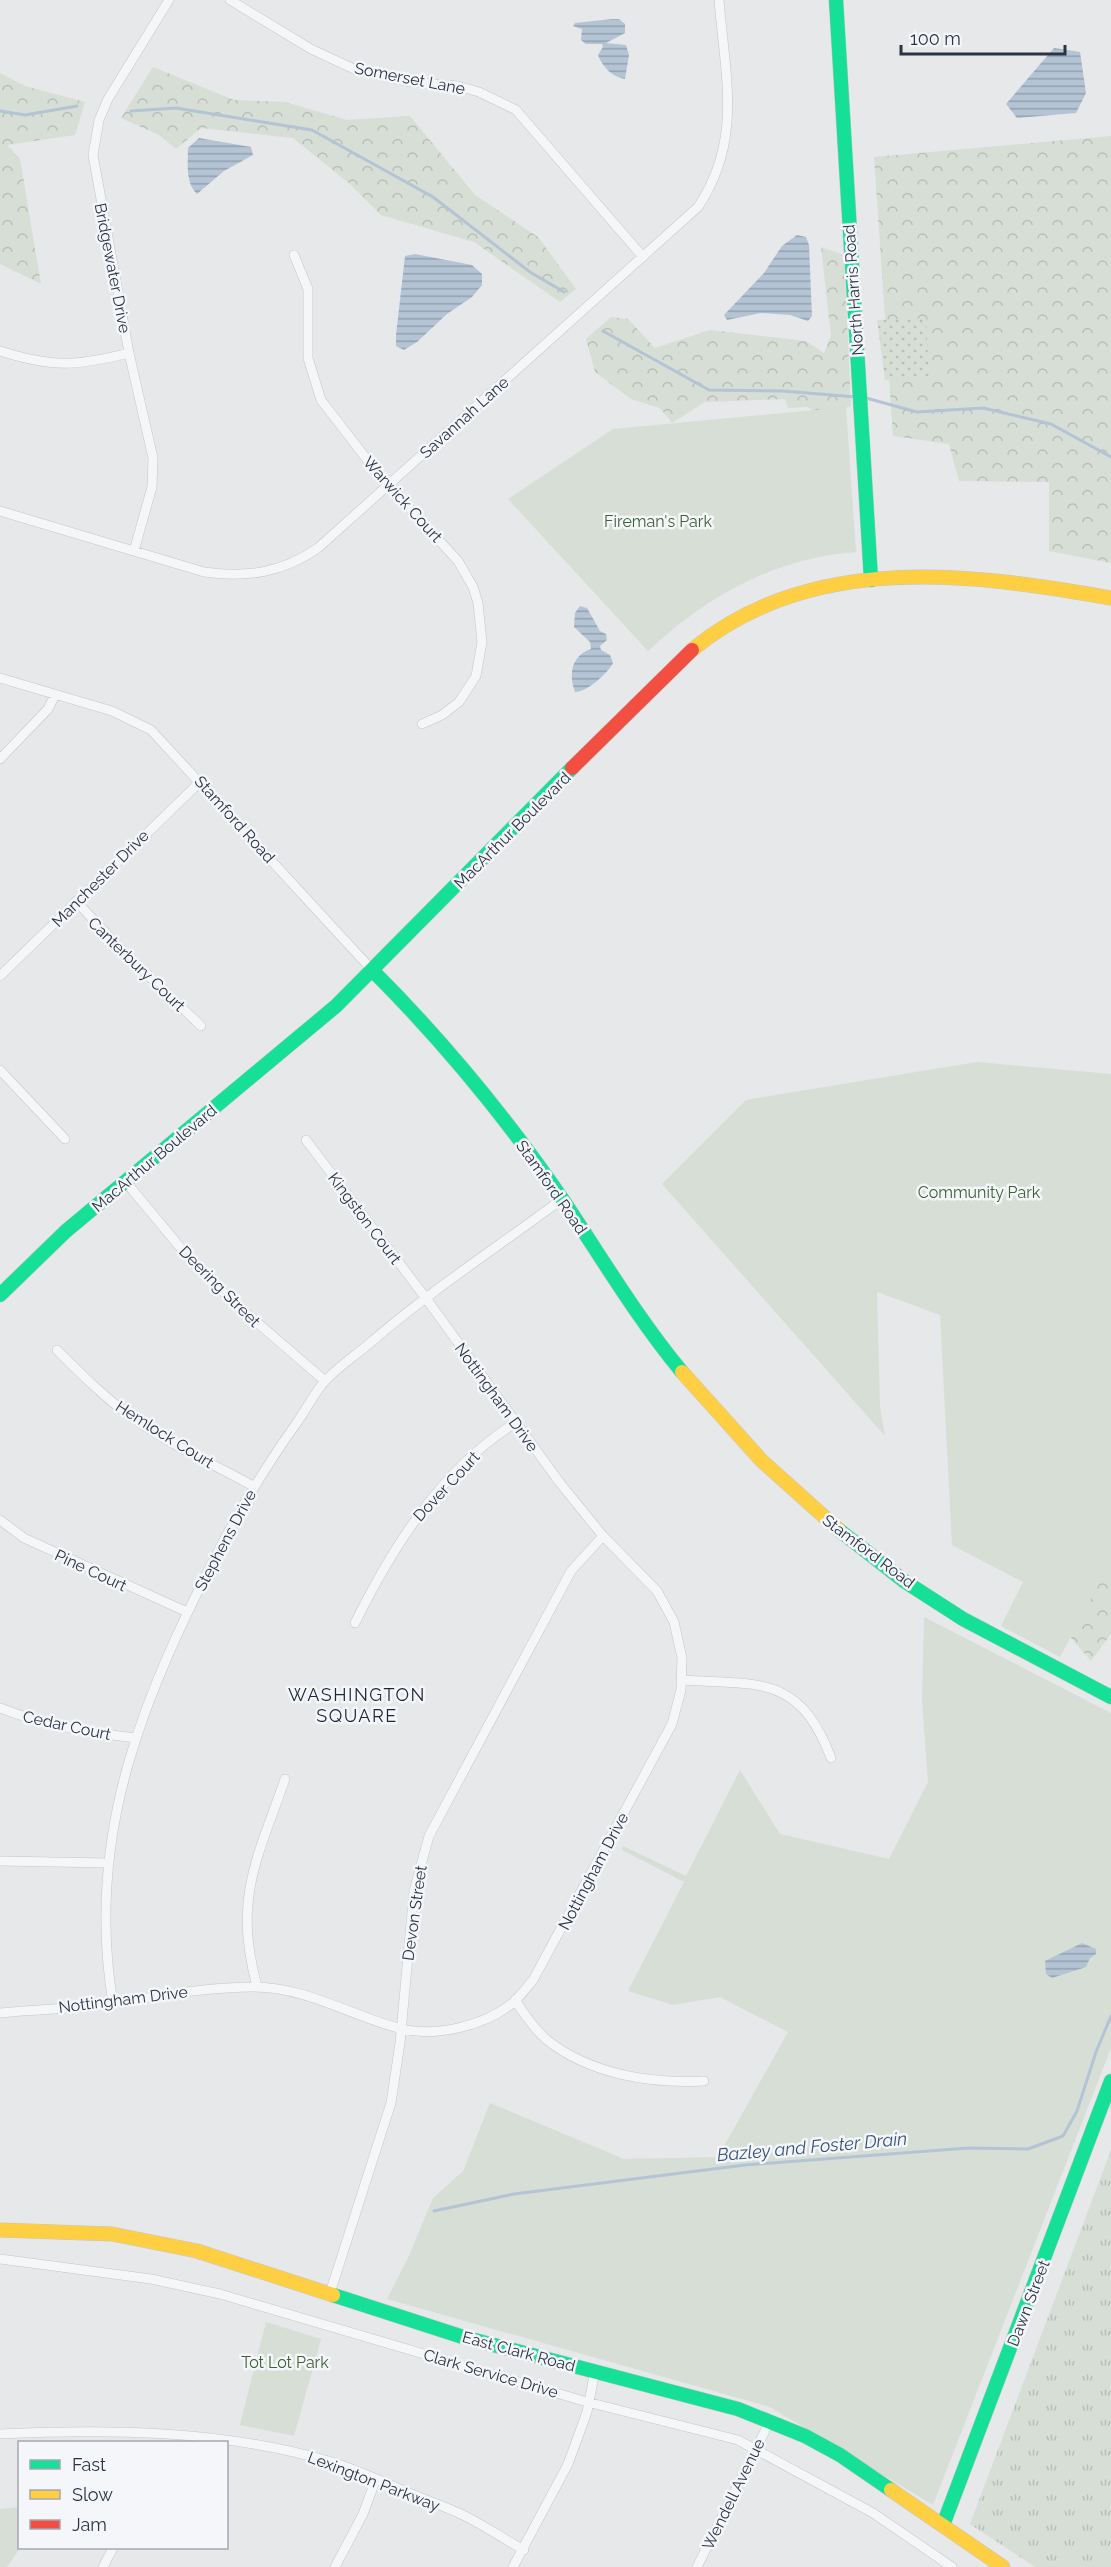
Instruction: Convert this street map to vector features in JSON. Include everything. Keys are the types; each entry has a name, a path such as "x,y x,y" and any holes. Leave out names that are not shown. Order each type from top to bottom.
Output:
{"street":[{"name":"Bridgewater Drive","path":"134,551 153,487 153,458 129,353 93,155 99,120 108,99 169,0"},
{"name":"Somerset Lane","path":"230,0 311,50 356,70 410,82 458,86 479,92 516,110 643,257"},
{"name":"Savannah Lane","path":"0,511 204,572 227,575 273,570 300,560 318,548 698,207 720,169 729,122 719,0"},
{"name":"North Harris Road","path":"836,0 871,580"},
{"name":"Warwick Court","path":"294,255 308,289 308,358 321,400 389,485 458,561 474,587 480,614 480,659 469,689 459,702 442,715 422,724"},
{"path":"0,351 51,365 72,364 129,353"},
{"name":"MacArthur Boulevard","path":"0,1295 66,1231 297,1039 373,971 671,668 704,640 733,620 787,596 831,585 871,580 932,579 1030,585 1111,598"},
{"name":"Stamford Road","path":"0,678 112,711 151,730 201,781 373,971 413,1010 450,1052 516,1134 562,1198 635,1311 724,1422 814,1510 876,1560 941,1605 1111,1697"},
{"path":"0,759 48,709 55,696"},
{"name":"Manchester Drive","path":"0,976 201,781"},
{"name":"Canterbury Court","path":"76,901 117,945 201,1026"},
{"path":"0,1070 65,1138"},
{"name":"Kingston Court","path":"306,1140 425,1297"},
{"name":"Deering Street","path":"125,1181 176,1243 230,1299 325,1381"},
{"name":"Stephens Drive","path":"113,2003 107,1969 108,1863 118,1801 136,1738 156,1681 187,1612 254,1486 325,1381 425,1297 494,1251 562,1198"},
{"name":"Nottingham Drive","path":"0,2013 113,2003 173,1992 257,1987 283,1990 325,2001 401,2029 458,2028 499,2011 515,2000 544,1962 672,1724 682,1680 680,1646 667,1608 648,1580 603,1536 515,1423 425,1297"},
{"name":"Hemlock Court","path":"57,1350 91,1385 132,1418 178,1446 254,1486"},
{"name":"Dover Court","path":"355,1623 384,1564 420,1511 474,1454 515,1423"},
{"name":"Pine Court","path":"0,1520 35,1543 187,1612"},
{"name":"Devon Street","path":"330,2293 391,2103 401,2029 414,1891 429,1836 571,1570 603,1536"},
{"path":"682,1680 744,1682 770,1688 798,1701 812,1717 831,1758"},
{"name":"Cedar Court","path":"0,1708 26,1718 71,1728 136,1738"},
{"path":"257,1987 249,1952 248,1905 254,1869 285,1779"},
{"path":"0,1861 108,1863"},
{"path":"515,2000 537,2031 567,2053 624,2075 650,2081 704,2081"},
{"name":"Dawn Street","path":"943,2525 1111,2081"},
{"name":"East Clark Road","path":"0,2230 77,2231 157,2241 251,2266 452,2333 706,2399 770,2421 840,2455 1003,2567"},
{"name":"Clark Service Drive","path":"0,2259 152,2279 220,2294 587,2402 717,2434 756,2448 873,2512 952,2567"},
{"path":"513,2567 568,2464 587,2412 587,2402 595,2371"},
{"name":"Wendell Avenue","path":"697,2567 770,2421"},
{"name":"Lexington Parkway","path":"0,2433 68,2430 146,2437 196,2435 257,2443 327,2460 376,2479 465,2516 524,2550"},
{"path":"335,2567 363,2514 376,2479"},
{"path":"103,2567 112,2549"}],"green space":[{"path":"153,67 234,100 285,102 347,120 410,116 475,195 538,237 576,289 560,302 474,242 381,215 350,184 293,138 201,128 176,149 159,135 121,118"},
{"path":"0,73 25,86 85,102 75,135 7,145 20,159 41,284 0,264"},
{"path":"1111,136 1111,563 1049,551 1049,482 959,481 949,444 893,436 874,157"},
{"path":"821,247 844,255 851,406 820,417 808,407 788,408 785,399 705,402 672,423 660,408 631,399 595,372 586,339 611,317 628,319 655,348 710,330 806,341 824,353 831,336"},
{"path":"926,318 929,379 885,380 877,320"},
{"name":"Fireman's Park","path":"846,407 856,552 797,562 743,583 694,613 648,651 508,499 613,429"},
{"name":"Community Park","path":"977,1062 1111,1074 1111,1561 1060,1657 1001,1626 1023,1582 952,1545 940,1315 877,1292 880,1407 885,1436 662,1184 746,1100"},
{"path":"1111,1514 1111,1634 1091,1661 1059,1624"},
{"path":"924,1617 1111,1713 1111,2048 933,2505 770,2407 387,2299 408,2258 433,2198 463,2171 490,2103 624,2159 718,2157 788,2032 720,1997 673,2005 628,1991 684,1882 622,1850 623,1846 686,1876 740,1770 780,1834 889,1859 928,1782 922,1701"},
{"path":"1111,2150 1111,2567 1035,2567 970,2524"},
{"name":"Tot Lot Park","path":"266,2322 321,2339 294,2436 240,2425"},
{"path":"18,2507 19,2549 7,2567 0,2567 0,2509"}],"water":[{"path":"619,19 625,24 625,33 606,43 626,45 629,55 625,79 613,74 603,64 598,55 603,47 602,44 586,44 581,40 582,29 573,26 575,23"},
{"path":"1054,48 1080,52 1086,93 1076,113 1017,118 1006,104"},
{"path":"199,138 251,147 253,155 224,171 197,194 189,178 188,148"},
{"path":"797,235 806,237 809,245 812,316 808,321 790,315 761,313 727,320 724,315 764,273 782,246"},
{"path":"415,254 472,265 482,274 482,285 472,297 447,314 417,342 404,350 396,346 396,335 405,256"},
{"path":"580,606 587,608 600,631 606,634 607,640 600,646 601,650 610,655 613,663 596,682 575,692 572,679 573,666 580,656 591,649 590,642 574,627 575,613"},
{"path":"1082,1943 1096,1949 1096,1954 1090,1958 1086,1967 1052,1978 1046,1974 1045,1961"}],"waterway":[{"path":"0,111 25,115 77,106"},
{"path":"131,111 176,108 312,130 433,197 530,272 564,292"},
{"path":"603,331 709,390 783,391 856,397"},
{"path":"866,398 917,412 983,408 1051,424 1111,457"},
{"name":"Bazley and Foster Drain","path":"434,2211 514,2194 745,2165 968,2148 1028,2149 1063,2136 1077,2111 1096,2052 1111,2016"}],"traffic: fast":[{"path":"836,0 871,580"},
{"path":"0,1295 66,1231 336,1006 572,768"},
{"path":"373,971 450,1054 498,1112 565,1203 636,1310 682,1372"},
{"path":"839,1530 904,1581 963,1619 1111,1697"},
{"path":"943,2525 1111,2081"},
{"path":"333,2295 463,2337 738,2409 805,2436 840,2455 891,2490"}],"traffic: slow":[{"path":"692,650 738,619 787,597 839,584 893,578 948,578 1003,582 1111,598"},
{"path":"682,1372 761,1460 839,1530"},
{"path":"0,2230 112,2234 197,2251 333,2295"},
{"path":"891,2490 1003,2567"}],"traffic: jam":[{"path":"572,768 692,650"}],"district":[{"name":"WASHINGTON SQUARE","path":"357,1705"}]}
